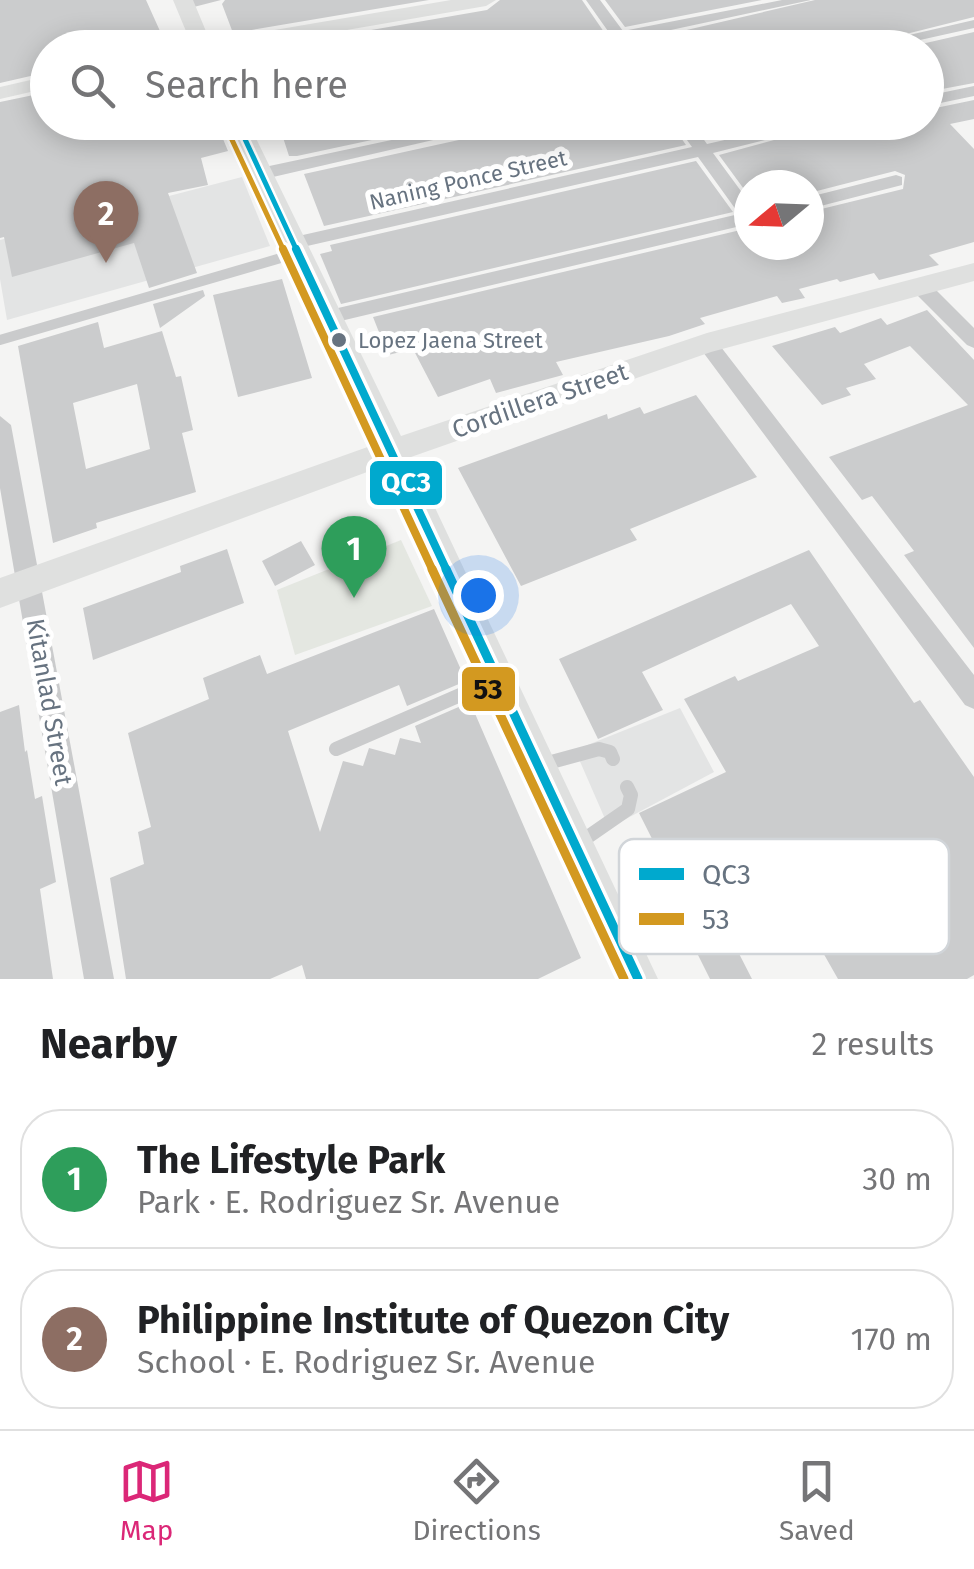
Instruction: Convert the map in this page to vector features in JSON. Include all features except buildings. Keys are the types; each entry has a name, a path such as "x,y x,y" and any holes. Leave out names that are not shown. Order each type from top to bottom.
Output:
{"street":[{"path":"196,30 184,2 214,0"},
{"path":"309,30 486,0"},
{"path":"593,0 614,30"},
{"path":"675,30 804,0"},
{"path":"944,30 974,24"},
{"path":"0,93 30,86"},
{"path":"944,97 974,91"},
{"path":"245,140 619,938"},
{"path":"260,174 420,140"},
{"path":"695,140 734,196"},
{"name":"Naning Ponce Street","path":"296,248 747,140"},
{"path":"824,199 896,182"},
{"path":"328,317 734,221"},
{"name":"Cordillera Street","path":"14,589 394,451 708,343 974,272"},
{"path":"921,287 974,340"},
{"path":"708,343 974,696"},
{"name":"Kitanlad Street","path":"0,425 14,589 98,979"},
{"path":"626,954 638,979"}],"lane":[{"path":"0,340 296,248"},
{"path":"336,749 499,678"},
{"path":"539,765 599,749 610,752 613,759"},
{"path":"576,845 628,809 628,787"}],"shaded area":[{"path":"242,177 270,246 7,320 0,279 0,240"},
{"path":"401,540 432,606 295,655 277,590"},
{"path":"680,708 714,772 609,828 575,750"}],"transit line":[{"name":"53","path":"232,140 624,979"},
{"name":"QC3","path":"245,140 619,938"},
{"name":"QC3","path":"626,954 638,979"}],"place":[{"name":"Philippine Institute of Quezon City","path":"106,263"},
{"name":"Lopez Jaena Street","path":"339,340"},
{"name":"The Lifestyle Park","path":"354,598"}]}
